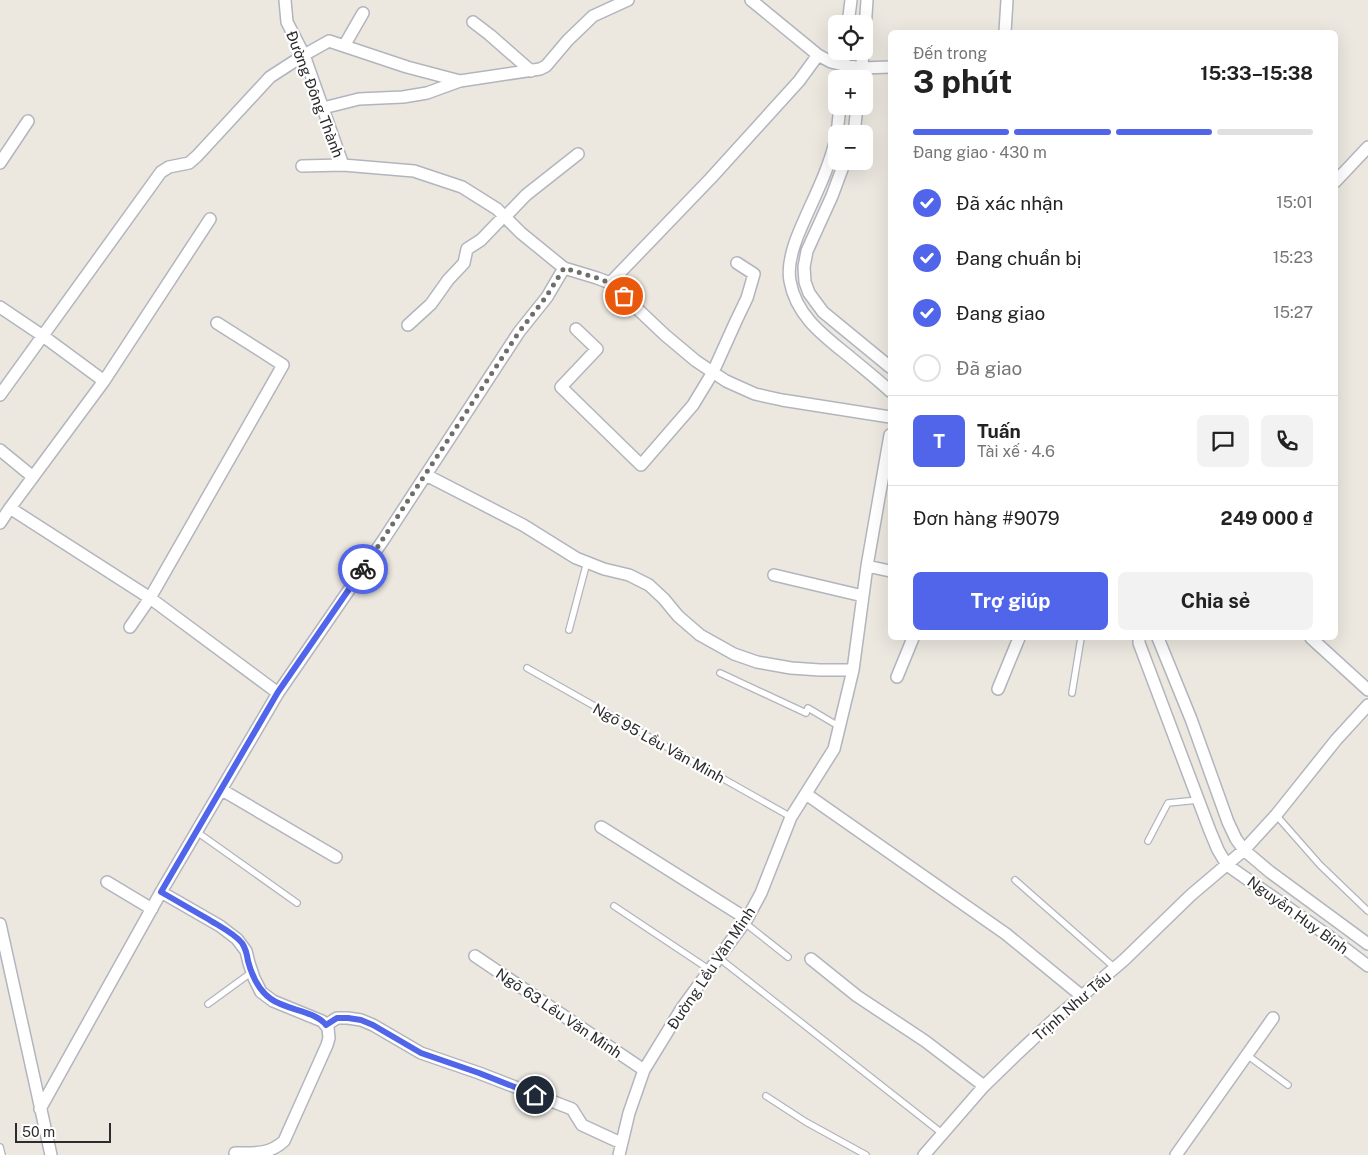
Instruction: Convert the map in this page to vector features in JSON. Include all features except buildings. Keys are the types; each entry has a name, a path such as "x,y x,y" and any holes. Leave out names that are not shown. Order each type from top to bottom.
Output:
{"street":[{"name":"Đường Đông Thành","path":"285,0 287,22 304,55 343,165 414,171 462,187 497,209 521,233 564,268 610,283 665,335 696,361 726,381 756,394 782,400 888,417"},
{"path":"323,108 359,99 403,97 427,93 460,81 540,69 546,66 568,40 593,16 628,0"},
{"path":"751,0 818,55 854,70"},
{"path":"849,15 851,0"},
{"path":"866,15 867,0"},
{"path":"1005,30 1007,0"},
{"path":"344,46 363,13"},
{"path":"473,22 531,70"},
{"path":"0,395 161,172 169,167 189,163 270,77 329,41 406,67 460,81"},
{"path":"610,283 736,152 799,81 818,55"},
{"path":"843,70 844,60"},
{"path":"873,71 888,68"},
{"path":"0,162 28,121"},
{"path":"1338,179 1368,147"},
{"path":"408,325 431,304 448,280 464,263 467,249 481,240 526,195 578,154"},
{"path":"302,166 343,165"},
{"path":"828,168 799,233 790,262 789,280 794,297 802,312 814,326 888,389"},
{"path":"842,170 806,251 805,282 809,293 823,312 888,365"},
{"path":"810,208 824,214"},
{"path":"0,523 104,381 210,219"},
{"path":"576,329 597,349 562,387 641,465 693,405 712,372 747,298 754,274 737,263"},
{"path":"40,1109 161,892 278,692 378,547 519,332 546,297 564,268"},
{"path":"0,306 104,381"},
{"path":"130,627 150,598 283,365 217,323"},
{"name":"Đường Lều Văn Minh","path":"619,1155 629,1113 644,1070 682,1008 746,921 761,893 790,817 834,749 853,670 863,596 888,447"},
{"path":"0,450 32,477"},
{"path":"426,475 523,525 576,558 604,569 629,575 649,585 678,616 700,635 734,654 757,662 791,668 853,670"},
{"path":"10,508 150,598 278,692"},
{"path":"868,566 888,571"},
{"path":"774,575 863,596"},
{"path":"897,677 911,640"},
{"path":"998,689 1018,640"},
{"path":"1139,640 1198,800 1218,850 1227,865"},
{"path":"1159,640 1236,839 1244,850 1270,872 1368,944"},
{"path":"1313,640 1368,690"},
{"name":"Trịnh Như Tấu","path":"924,1155 984,1086 1049,1024 1083,997 1191,895 1244,850 1336,740 1368,705"},
{"path":"222,790 336,858"},
{"path":"806,794 1006,934 1083,997"},
{"path":"601,827 746,921"},
{"name":"Nguyễn Huy Bính","path":"1227,865 1368,966"},
{"path":"107,882 152,909"},
{"path":"161,892 237,938 246,951 254,978 262,992 273,1001 312,1016 322,1021 328,1028 329,1038 327,1046 284,1141 273,1152 235,1153"},
{"path":"0,924 4,957 51,1155"},
{"name":"Ngõ 63 Lều Văn Minh","path":"475,956 644,1070"},
{"path":"811,958 856,996 925,1041 984,1086"},
{"path":"326,1025 337,1018 361,1020 421,1053 572,1109 582,1125 621,1143"},
{"path":"1176,1155 1273,1018"}],"lane":[{"path":"569,630 587,562"},
{"path":"1072,693 1081,640"},
{"name":"Ngõ 95 Lều Văn Minh","path":"527,668 790,817"},
{"path":"720,673 806,714 808,708 840,727"},
{"path":"1148,841 1168,803 1198,800"},
{"path":"1276,814 1320,865 1368,911"},
{"path":"197,832 297,903"},
{"path":"1015,880 1115,968"},
{"path":"614,906 710,970"},
{"path":"746,921 788,957"},
{"path":"719,958 944,1134"},
{"path":"208,1004 252,972"},
{"path":"1247,1055 1288,1084"},
{"path":"766,1096 806,1122 866,1155"},
{"path":"0,1148 2,1155"}],"way so far":[{"path":"363,569 519,332 546,297 564,268 610,283 624,296"}],"route":[{"path":"363,569 278,692 161,892 237,938 246,951 254,978 262,992 273,1001 312,1016 326,1025 337,1018 361,1020 421,1053 535,1095"}]}
